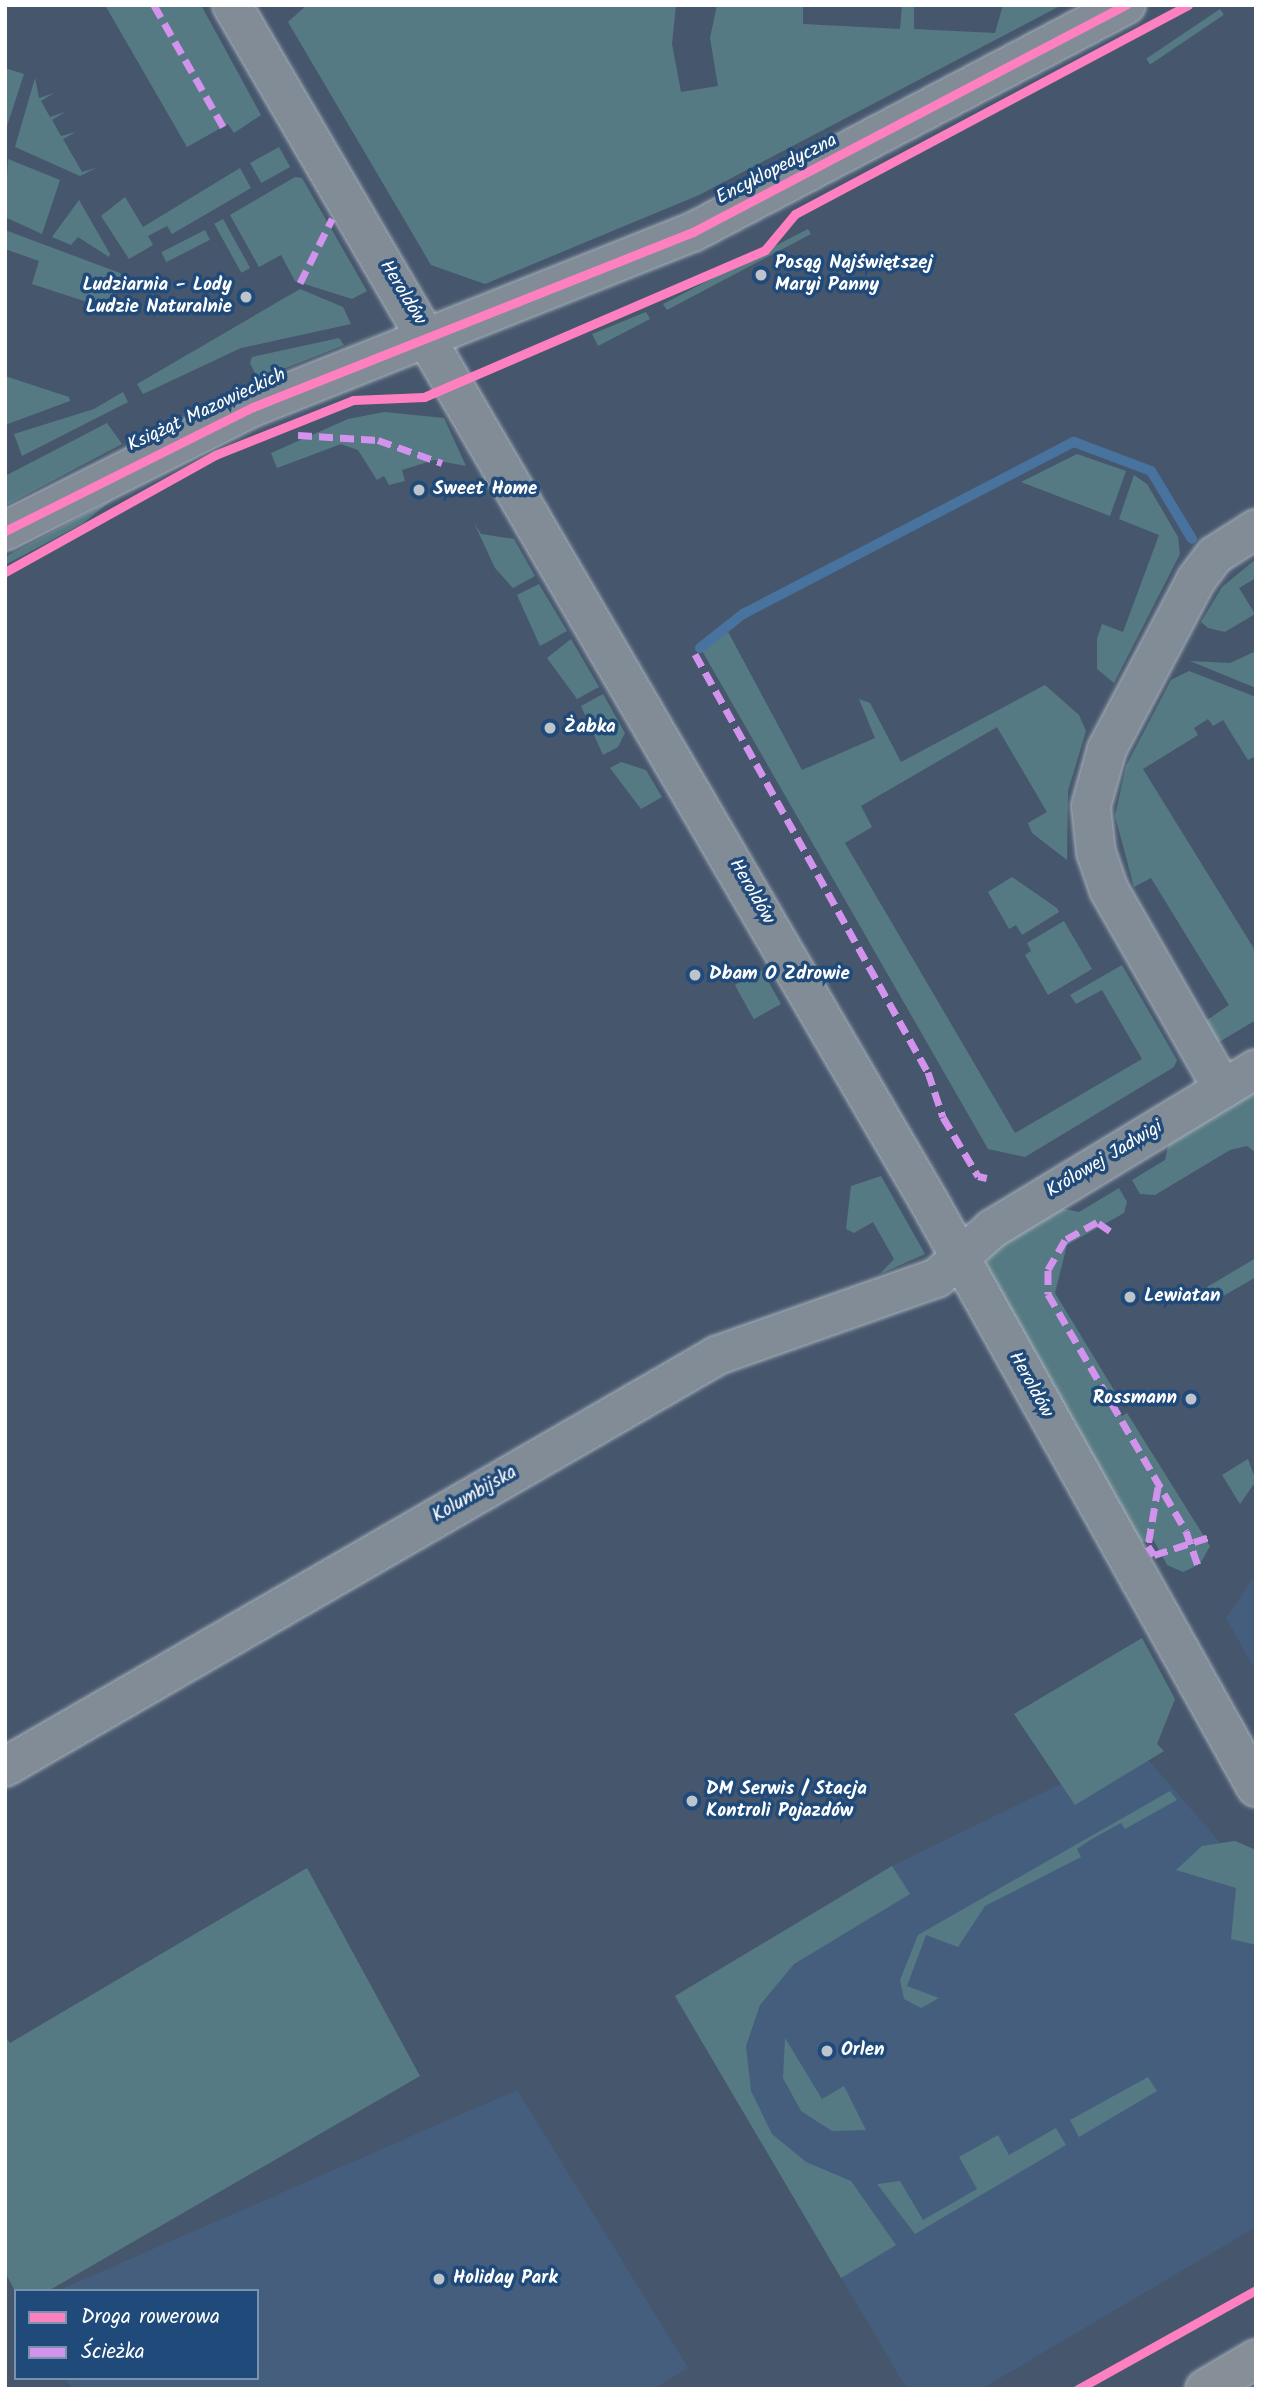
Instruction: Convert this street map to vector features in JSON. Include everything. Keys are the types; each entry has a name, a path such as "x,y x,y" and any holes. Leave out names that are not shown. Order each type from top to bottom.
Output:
{"highway":[{"path":"1205,2389 1256,2359"}],"street":[{"name":"Heroldów","path":"232,5 430,338 958,1258 1256,1787"},
{"name":"Encyklopedyczna","path":"430,338 693,232 1126,5"},
{"name":"Książąt Mazowieckich","path":"5,531 253,407 430,338"},
{"path":"1223,1089 1110,892 1096,853 1091,806 1107,750 1196,580 1214,555 1256,529"},
{"name":"Królowej Jadwigi","path":"958,1258 992,1228 1256,1069"},
{"name":"Kolumbijska","path":"5,1767 718,1355 919,1286 958,1258"}],"shaded area":[{"path":"1256,1574 1256,1671 1226,1618"},
{"path":"1137,1747 1256,1884 1256,2227 981,2389 907,2389 675,1996 892,1866"},
{"path":"517,2090 688,2368 653,2389 72,2389 67,2380 259,2380 259,2289 62,2289"}],"green space":[{"path":"105,5 201,5 261,115 234,133 228,124 187,147"},
{"path":"307,5 676,5 672,44 681,92 718,86 710,38 717,5 803,5 803,24 900,29 902,5 914,5 914,29 995,33 1003,5 1062,5 699,195 485,284 431,265 288,22"},
{"path":"1220,9 1224,15 1150,65 1146,59"},
{"path":"5,68 24,74 5,132"},
{"path":"35,78 39,98 54,93 41,101 50,117 65,112 52,120 61,136 76,132 63,139 82,172 96,168 80,176 15,147"},
{"path":"279,147 290,167 261,183 250,163"},
{"path":"8,159 60,180 42,234 5,217"},
{"path":"240,168 251,188 172,234 167,226 148,236 153,245 129,259 101,216 125,197 143,227"},
{"path":"295,177 302,178 367,291 352,299 295,281 281,255 259,267 230,215"},
{"path":"79,200 110,254 109,257 78,237 71,245 52,237"},
{"path":"223,219 250,268 241,273 214,224"},
{"path":"808,229 811,234 667,310 663,304"},
{"path":"5,230 120,273 129,286 96,305 32,284 39,261 5,249"},
{"path":"205,230 210,240 166,262 161,252"},
{"path":"300,289 343,307 351,324 241,348 143,394 137,384"},
{"path":"646,312 650,319 598,346 592,334"},
{"path":"339,338 344,345 258,379 250,363 252,357"},
{"path":"5,376 69,397 70,401 5,425"},
{"path":"123,392 128,402 22,456 14,434 94,409"},
{"path":"384,412 444,418 466,466 434,460 402,470 405,481 389,485 384,476 377,480 358,450 341,444 277,468 271,453 348,419"},
{"path":"107,423 122,444 5,506 5,476"},
{"path":"1077,454 1126,471 1110,516 1021,482"},
{"path":"1134,475 1147,484 1178,537 1180,554 1114,683 1097,669 1097,639 1102,624 1123,632 1159,535 1119,519"},
{"path":"112,500 82,524 5,565 5,557"},
{"path":"474,523 481,534 514,539 535,576 513,588 495,568"},
{"path":"1256,559 1256,578 1239,588 1255,614 1225,632 1208,628 1201,622 1222,587"},
{"path":"539,584 567,631 540,646 517,595"},
{"path":"726,628 802,770 875,738 859,699 870,703 901,762 1045,685 1079,715 1086,731 1068,791 1067,860 1032,833 1028,823 1047,812 997,727 861,806 872,827 845,843 1015,1133 1142,1059 1102,990 1076,1004 1070,995 1122,965 1177,1060 1174,1067 1025,1157 988,1149 701,649"},
{"path":"571,639 599,687 577,699 547,658"},
{"path":"1256,651 1256,688 1190,661 1230,663"},
{"path":"1189,671 1256,697 1256,756 1248,760 1223,720 1213,726 1208,719 1194,728 1198,735 1143,769 1256,952 1256,1020 1214,1045 1203,1023 1229,1005 1151,878 1134,887 1115,816 1126,766 1171,680"},
{"path":"603,694 625,733 618,747 603,755 581,706"},
{"path":"621,762 646,770 662,797 641,809 610,768"},
{"path":"1012,877 1059,912 1022,935 1016,925 1009,929 988,892"},
{"path":"1064,921 1092,969 1048,995 1025,955 1031,951 1027,943"},
{"path":"762,970 781,1004 754,1019 735,985"},
{"path":"1256,1089 1256,1153 1247,1146 1230,1150 1155,1195 1140,1194 1132,1180 1165,1160 1169,1142"},
{"path":"881,1176 925,1254 880,1274 894,1259 873,1222 854,1233 846,1229 851,1186"},
{"path":"1119,1188 1127,1202 1124,1213 1067,1245 1055,1293 1120,1400 1114,1403 1122,1416 1127,1413 1210,1546 1200,1564 1183,1572 1167,1565 1152,1537 1139,1544 986,1267 990,1253 1060,1208 1079,1212"},
{"path":"1256,1258 1256,1277 1213,1302 1201,1299 1197,1293"},
{"path":"1248,1459 1256,1481 1240,1504 1222,1475"},
{"path":"1142,1638 1175,1699 1157,1744 1164,1751 1075,1805 1014,1714"},
{"path":"1170,1791 1177,1800 1125,1829 1121,1823 1090,1840 1077,1849 1081,1857 985,1906 958,1947 926,1935 907,1986 939,1998 921,2008 904,1999 900,1980 918,1935"},
{"path":"1235,1841 1256,1850 1256,1945 1231,1939 1236,1888 1176,1870 1202,1846"},
{"path":"892,1866 910,1894 794,1964 760,2005 746,2046 751,2091 772,2134 806,2162 851,2181 896,2245 841,2278 675,1996"},
{"path":"307,1868 420,2076 51,2289 14,2289 5,2272 5,2036 10,2043"},
{"path":"785,2038 822,2099 844,2086 866,2130 832,2131 801,2111 783,2078"},
{"path":"1148,2077 1157,2091 1079,2137 1070,2120"},
{"path":"1056,2128 1066,2145 915,2234 877,2184 900,2181 923,2220 977,2189 959,2157 998,2135 1009,2155"}],"waterway":[{"path":"700,648 743,614 1074,442 1151,471 1192,539"}],"marked path":[{"path":"154,5 225,130"},
{"path":"300,283 332,219"},
{"path":"298,435 378,440 442,463"},
{"path":"695,654 928,1072 943,1117 978,1176 987,1178"},
{"path":"1110,1231 1097,1222 1065,1240 1048,1270 1048,1294 1186,1531 1198,1566"},
{"path":"1158,1487 1148,1546 1154,1555 1212,1536"}],"cycle path":[{"path":"5,531 253,407 693,232 1126,5"},
{"path":"5,572 215,455 353,400 424,397 765,250 795,214 1188,5"},
{"path":"1078,2389 1256,2290"}],"place":[{"name":"Posąg Najświętszej Maryi Panny","path":"761,275"},
{"name":"Ludziarnia - Lody Ludzie Naturalnie","path":"246,297"},
{"name":"Sweet Home","path":"419,490"},
{"name":"Żabka","path":"550,728"},
{"name":"Dbam O Zdrowie","path":"695,975"},
{"name":"Lewiatan","path":"1130,1297"},
{"name":"Rossmann","path":"1191,1399"},
{"name":"DM Serwis / Stacja Kontroli Pojazdów","path":"692,1801"},
{"name":"Orlen","path":"827,2051"},
{"name":"Holiday Park","path":"439,2279"}]}
